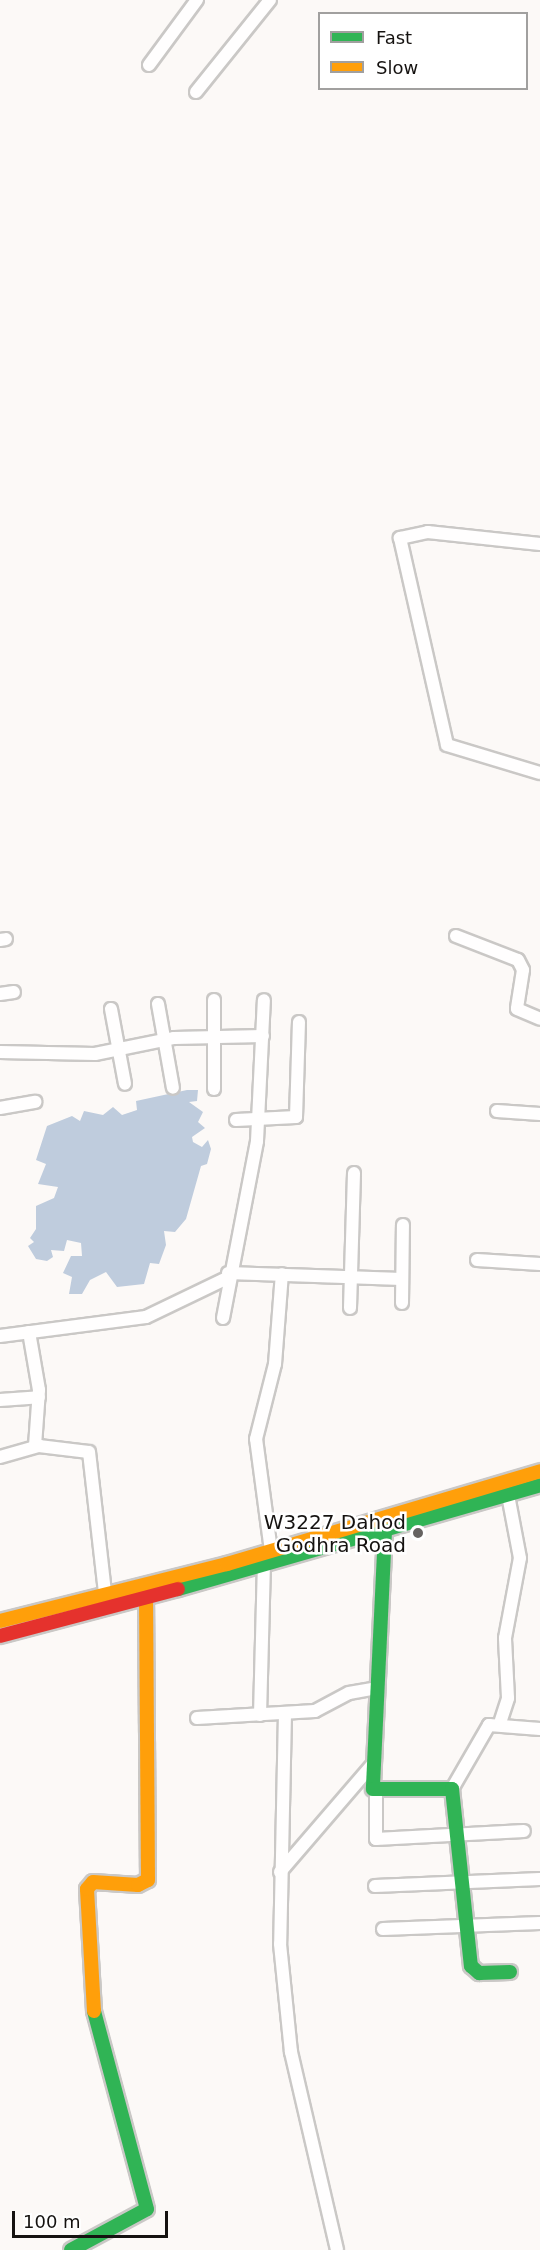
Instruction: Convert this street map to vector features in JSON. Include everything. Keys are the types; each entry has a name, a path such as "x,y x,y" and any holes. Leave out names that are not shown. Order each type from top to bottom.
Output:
{"street":[{"path":"149,65 197,0"},
{"path":"196,92 270,0"},
{"path":"540,544 428,532 400,538 447,745 540,773"},
{"path":"456,936 518,960 523,970 517,1009 540,1019"},
{"path":"0,994 14,992"},
{"path":"214,1000 214,1089"},
{"path":"223,1318 227,1276 260,1119 264,1000"},
{"path":"158,1004 173,1088"},
{"path":"111,1009 125,1084"},
{"path":"236,1120 296,1117 299,1022"},
{"path":"0,1052 119,1050 164,1041 215,1036 263,1036"},
{"path":"0,1108 35,1102"},
{"path":"496,1111 540,1114"},
{"path":"350,1308 354,1173"},
{"path":"402,1303 403,1225"},
{"path":"477,1260 540,1264"},
{"path":"271,1551 256,1439 275,1364 282,1274"},
{"path":"0,1336 146,1317 227,1276 282,1274 402,1279"},
{"path":"29,1332 39,1397 35,1446"},
{"path":"0,1400 39,1397"},
{"path":"2,1457 35,1446 89,1452 105,1593"},
{"path":"0,1621 271,1551 540,1471"},
{"path":"0,1636 146,1600 540,1485"},
{"path":"500,1723 508,1698 505,1644 520,1558 508,1495"},
{"path":"386,1531 372,1765 376,1791 376,1839 524,1831"},
{"path":"260,1715 264,1567"},
{"path":"71,2250 147,2210 91,2000 87,1888 93,1882 138,1885 148,1880 146,1600"},
{"path":"196,1718 323,1710 349,1693 377,1688"},
{"path":"285,1713 280,1944 291,2052 337,2250"},
{"path":"376,1791 452,1789 465,1774 482,1731 500,1723 540,1729"},
{"path":"280,1872 372,1765"},
{"path":"452,1789 473,1971 510,1972"},
{"path":"375,1886 540,1879"},
{"path":"383,1929 540,1923"}],"water":[{"path":"187,1090 198,1090 197,1101 189,1102 203,1112 198,1122 205,1128 192,1137 193,1142 202,1147 208,1140 211,1149 207,1164 201,1166 186,1219 175,1232 164,1231 166,1245 159,1264 150,1263 144,1284 117,1287 106,1272 90,1280 82,1294 69,1294 72,1277 63,1273 71,1256 82,1256 81,1243 67,1240 64,1251 51,1250 53,1257 47,1261 36,1259 28,1246 34,1242 30,1238 36,1229 36,1206 54,1198 58,1187 38,1184 46,1164 36,1160 47,1126 72,1116 80,1121 84,1111 103,1115 113,1107 122,1115 137,1110 136,1101"}],"traffic: fast":[{"path":"178,1589 540,1485"},
{"path":"385,1531 373,1789 452,1789 471,1966 479,1973 510,1972"},
{"path":"71,2250 147,2209 94,2011"}],"traffic: slow":[{"path":"0,1621 227,1564 540,1471"},
{"path":"94,2011 87,1889 93,1882 138,1885 148,1880 146,1600"}],"traffic: jam":[{"path":"0,1636 178,1589"}],"place":[{"name":"W3227 Dahod Godhra Road","path":"418,1533"}]}
